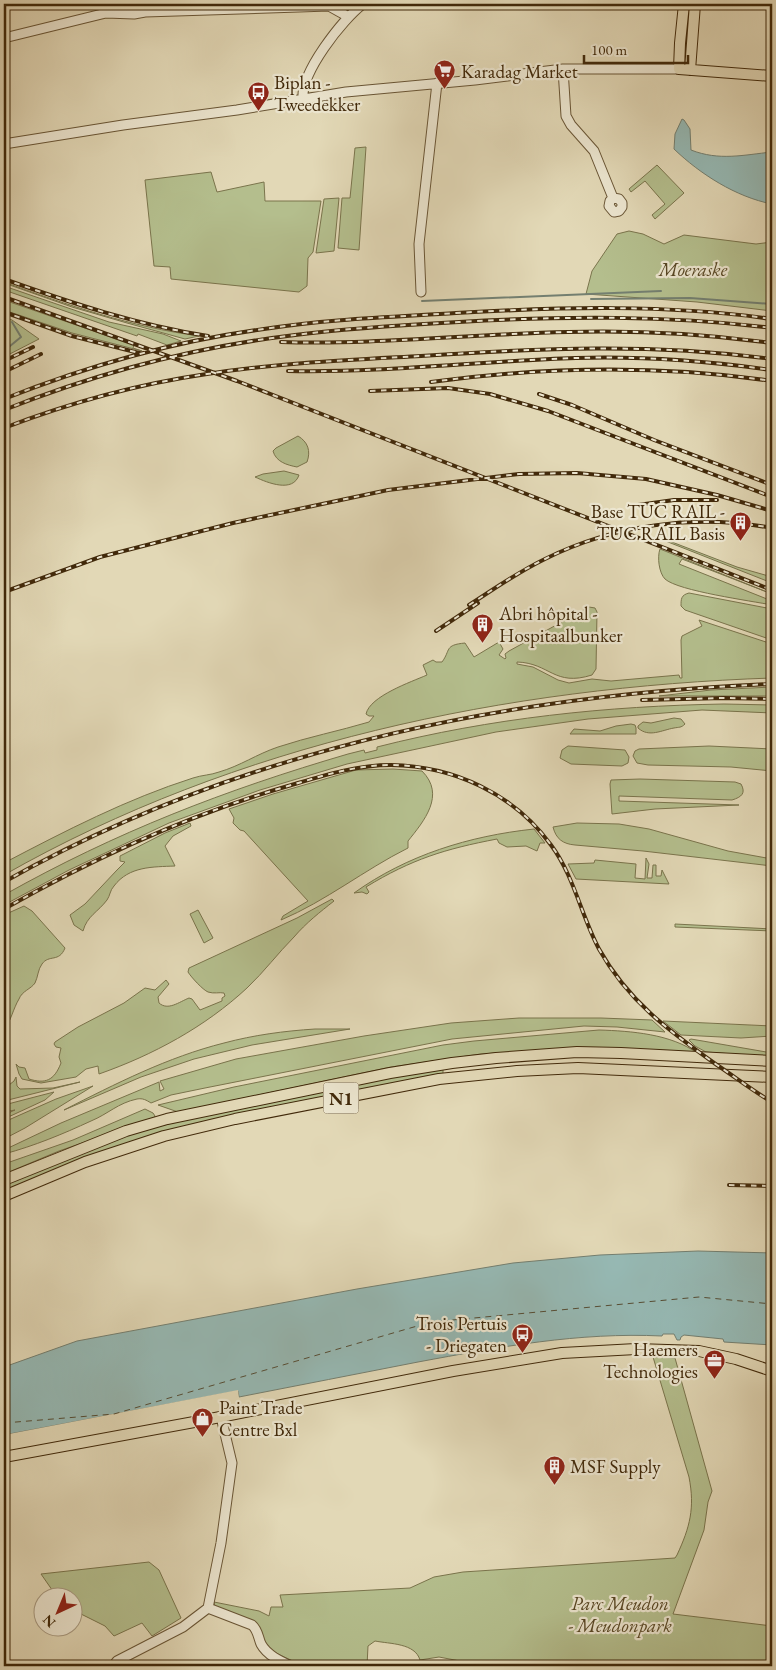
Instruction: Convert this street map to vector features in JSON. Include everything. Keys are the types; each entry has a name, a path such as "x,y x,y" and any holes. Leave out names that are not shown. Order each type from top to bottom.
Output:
{"main road":[{"path":"684,4 679,69 772,76"},
{"path":"690,70 695,4"},
{"name":"N1","path":"4,1180 126,1131 167,1119 422,1067 496,1058 570,1053 772,1061"},
{"name":"N1","path":"4,1196 85,1162 164,1136 253,1116 440,1079 516,1071 578,1068 772,1077"},
{"path":"4,1457 536,1356 636,1349 699,1351 736,1359 772,1371"}],"street":[{"path":"303,100 304,85 328,41 348,16 363,4"},
{"path":"4,38 106,13 134,14 145,12 328,6 348,16"},
{"path":"563,69 566,116 594,151 613,198"},
{"path":"4,144 346,92 563,69 679,69"},
{"path":"421,292 419,244 437,83"},
{"path":"113,1666 117,1661 191,1622 208,1608 221,1543 232,1463 221,1417"},
{"path":"208,1608 252,1625 257,1630 262,1646 268,1653 291,1666"}],"green space":[{"path":"366,147 359,250 338,248 342,198 350,198 355,148"},
{"path":"657,165 684,193 655,219 652,215 665,204 645,181 631,192 629,189"},
{"path":"211,172 217,192 264,182 265,201 321,201 313,252 308,258 307,286 299,292 171,279 170,267 154,266 145,180"},
{"path":"339,198 334,251 316,253 324,199"},
{"name":"Moeraske","path":"629,231 643,234 664,244 684,235 756,244 772,242 772,311 697,302 586,294 592,271 617,234"},
{"path":"4,282 124,321 199,336 185,339 127,323 72,307"},
{"path":"4,286 109,322 163,334 181,341 167,345 138,334 137,336 4,290"},
{"path":"4,300 134,345 133,348 142,351 72,333 4,310"},
{"path":"4,317 12,320 39,339 4,357"},
{"path":"298,436 308,447 309,454 307,462 297,467 279,460 273,451"},
{"path":"284,471 299,475 291,484 286,485 273,484 255,477 263,474"},
{"path":"663,540 737,567 772,577 772,583"},
{"path":"660,549 772,594 682,559 679,564 772,601 772,605 684,588 665,579 660,569"},
{"path":"689,593 772,609 772,640 685,610 681,606 681,599"},
{"path":"589,607 595,608 597,612 596,669 592,675 569,678 528,663 517,662 517,664 533,667 558,680 569,683 592,679 611,681 679,675 682,678 682,636 702,626 699,620 772,644 772,678 672,684 573,694 474,709 376,730 279,757 185,790 93,829 4,875 4,863 120,806 168,786 227,769 278,747 369,722 374,716 366,714 369,707 375,701 392,690 427,675 423,665 433,660 442,662 449,649 454,645 465,643 474,657 499,642 503,649 499,655 505,659 505,654 509,651"},
{"path":"772,687 772,696 659,696 711,690"},
{"path":"724,704 772,705 772,713 702,710 588,719 496,732 347,764 260,790 169,823 69,870 4,905 4,895 88,851 130,832 258,782 348,754 364,750 365,753 377,750 377,747 463,728 549,715 636,707"},
{"path":"674,718 681,719 685,724 680,727 651,733 638,728 643,722 651,723"},
{"path":"631,724 635,725 636,734 570,734 574,729 600,731"},
{"path":"568,746 625,750 629,757 628,763 622,766 571,764 560,758 562,750"},
{"path":"709,746 772,749 772,771 731,767 648,765 637,763 633,756 635,751 639,749"},
{"path":"393,769 422,771 429,780 432,789 430,808 408,841 408,848 314,904 281,920 283,916 308,901 244,831 240,830 233,823 234,818 229,809 356,770"},
{"path":"611,780 735,782 741,784 743,792 741,796 732,800 619,796 619,801 739,805 655,809 612,814"},
{"path":"190,823 191,826 173,836 165,846 175,866 142,869 120,879 104,904 90,918 83,931 74,925 70,915 85,904 125,862 120,861 120,856 165,833"},
{"path":"577,823 619,824 649,829 728,851 772,859 772,866 571,844 558,838 554,831 553,827"},
{"path":"534,829 545,843 540,843 537,851 526,846 507,847 499,843 497,839 478,843 445,851 414,862 366,887 369,892 367,894 362,892 354,893 395,868 439,849 462,842"},
{"path":"646,858 649,864 647,878 652,878 653,865 656,865 656,876 661,876 662,870 669,884 576,879 568,864 594,863 595,860 636,864 635,878 645,879"},
{"path":"332,899 334,901 303,927 247,988 214,1015 178,1038 139,1058 99,1074 98,1066 86,1069 76,1077 41,1083 22,1079 19,1074 16,1064 19,1067 25,1068 29,1079 48,1080 55,1074 61,1063 59,1057 61,1048 56,1047 55,1042 78,1027 124,1003 145,988 155,990 166,980 169,984 158,997 159,1003 162,1005 174,1005 189,998 192,999 200,1010 222,1001 222,998 225,996 224,993 206,991 188,972 189,968 297,918"},
{"path":"24,906 32,911 65,948 63,953 48,959 42,964 35,983 20,996 4,1030 4,915"},
{"path":"198,910 213,938 204,943 190,914"},
{"path":"675,924 772,929 772,931 675,927"},
{"path":"519,1018 652,1020 665,1032 584,1026 452,1039 171,1095 151,1103 143,1099 137,1099 124,1103 97,1118 59,1135 4,1154 4,1150 61,1123 159,1082 160,1091 164,1089 160,1081 236,1059 364,1036 451,1023"},
{"path":"663,1021 772,1026 772,1036 741,1038 681,1035"},
{"path":"350,1029 252,1045 194,1059 141,1077 64,1110 162,1063 203,1049 235,1040 280,1032"},
{"path":"599,1030 624,1031 663,1038 697,1053 544,1050 481,1054 391,1067 178,1112 158,1105 234,1087 443,1045"},
{"path":"689,1040 772,1053 772,1057 706,1052 695,1046"},
{"path":"443,1069 443,1075 225,1118 4,1192 4,1183 131,1134 194,1117 394,1075"},
{"path":"16,1077 17,1086 20,1089 53,1088 80,1082 4,1101 4,1089"},
{"path":"93,1086 4,1139 4,1122 56,1099"},
{"path":"54,1092 45,1100 4,1119 4,1115 15,1110 4,1112 4,1105"},
{"path":"145,1109 153,1113 154,1118 59,1151 4,1174 4,1164 73,1140"},
{"name":"Parc Meudon - Meudonpark","path":"653,1357 675,1358 712,1491 708,1502 704,1530 673,1614 772,1626 772,1666 486,1666 439,1657 420,1660 417,1654 408,1647 375,1641 368,1646 367,1666 307,1666 274,1652 266,1646 258,1628 215,1608 214,1602 259,1611 269,1616 271,1607 283,1607 280,1595 410,1588 434,1577 463,1572 675,1558 688,1526 691,1508 691,1488"},
{"path":"149,1562 159,1570 181,1618 152,1636 142,1623 114,1636 105,1626 82,1614 82,1588 51,1588 41,1574"}],"water":[{"path":"682,119 690,129 691,150 721,156 741,156 772,152 772,204 745,196 719,183 695,167 674,149 675,134"},
{"path":"698,1251 772,1253 772,1345 724,1342 723,1339 684,1335 680,1340 677,1340 674,1334 663,1334 662,1336 600,1336 539,1342 448,1356 239,1397 238,1391 4,1435 4,1367 77,1341 357,1289 513,1263 600,1255"}],"pier":[{"path":"238,1390 239,1399 236,1393 4,1438 4,1435"}],"waterway":[{"path":"422,301 661,291"},
{"path":"591,299 690,298 772,304"},
{"path":"4,351 21,337 12,322"}],"ferry route":[{"path":"4,1423 114,1414 431,1322 699,1297 772,1304"}],"railway":[{"path":"4,279 105,312 156,326 208,336"},
{"path":"4,297 237,381 772,590"},
{"path":"4,399 67,376 132,356 198,340 312,323 456,313 574,308 693,311 772,319"},
{"path":"4,312 72,336 139,353"},
{"path":"4,410 75,384 147,363 258,340 316,333 438,323 577,318 655,319 772,328"},
{"path":"281,342 389,341 532,333 619,332 670,333 772,343"},
{"path":"4,361 33,347"},
{"path":"4,428 53,410 155,383 234,370 287,365 510,351 597,348 684,351 772,359"},
{"path":"4,372 41,354"},
{"path":"288,371 396,369 600,358 674,360 772,370"},
{"path":"431,382 516,373 602,370 688,372 772,381"},
{"path":"370,391 448,388 490,394 548,411 772,497"},
{"path":"539,394 572,405 654,440 772,485"},
{"path":"4,592 100,557 233,523 388,490 519,474 577,473 646,479 717,495 772,511"},
{"path":"638,505 674,500 717,500"},
{"path":"469,605 545,559 599,537 656,525 685,522 714,522 772,528"},
{"path":"436,631 478,603"},
{"path":"4,882 93,836 185,797 279,764 376,738 473,717 572,701 672,690 772,684"},
{"path":"642,700 772,699"},
{"path":"4,909 72,872 142,839 214,810 251,798 326,775 364,767 391,765 437,771 460,777 481,786 519,811 536,827 551,845 566,870 599,949 610,968 636,1000 682,1040 772,1102"},
{"path":"729,1185 772,1186"}],"place":[{"name":"Karadag Market","path":"445,90"},
{"name":"Biplan - Tweedekker","path":"258,112"},
{"name":"Base TUC RAIL - TUC RAIL Basis","path":"741,541"},
{"name":"Abri hôpital - Hospitaalbunker","path":"483,643"},
{"name":"Trois Pertuis - Driegaten","path":"523,1353"},
{"name":"Haemers Technologies","path":"714,1379"},
{"name":"Paint Trade Centre Bxl","path":"203,1437"},
{"name":"MSF Supply","path":"554,1485"}]}
